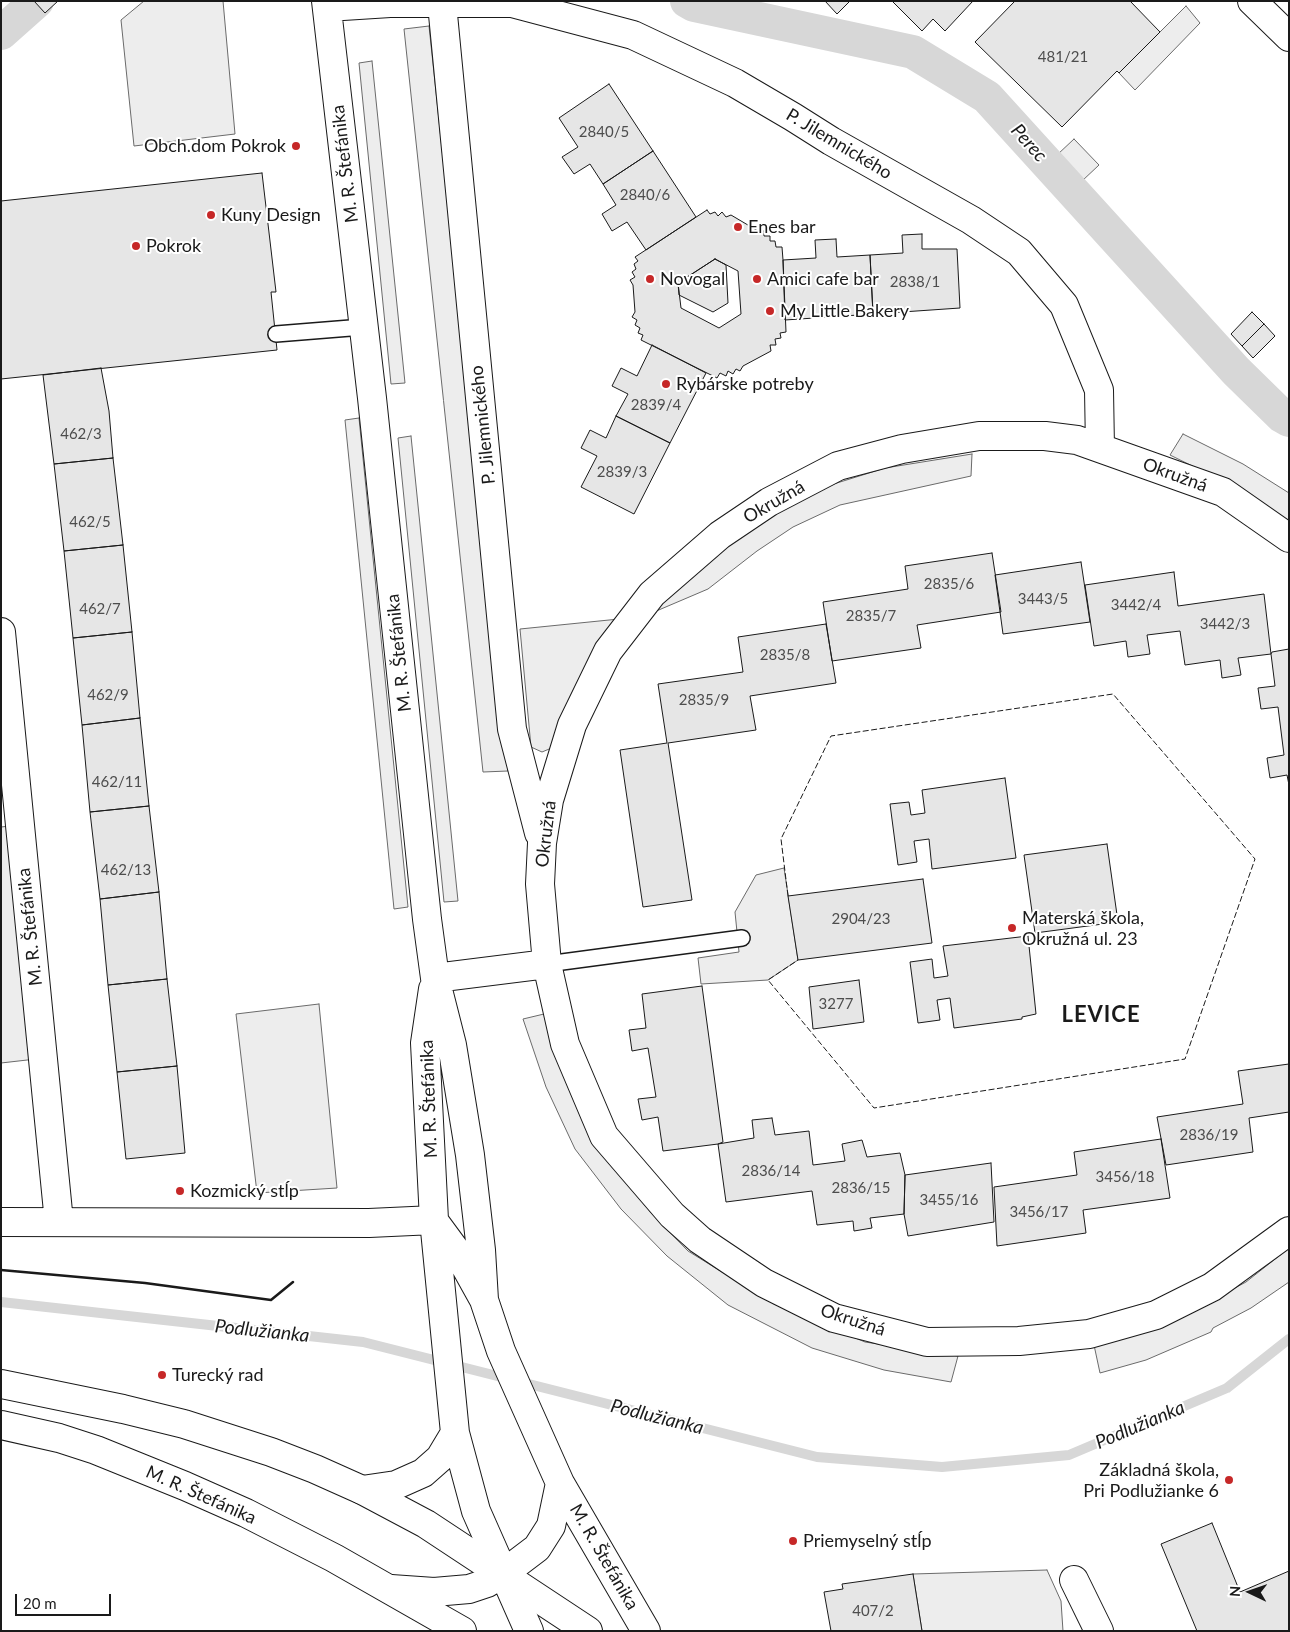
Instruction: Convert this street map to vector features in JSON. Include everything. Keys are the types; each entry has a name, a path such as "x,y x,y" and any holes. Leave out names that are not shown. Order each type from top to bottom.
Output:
{"street":[{"path":"1252,1 1289,37"},
{"name":"P. Jilemnického","path":"326,4 512,3 633,35 735,83 971,220 1019,252 1064,305 1098,390 1100,448"},
{"name":"M. R. Štefánika","path":"326,4 364,327 435,978 452,1045 470,1155 481,1250 484,1300"},
{"name":"P. Jilemnického","path":"442,4 512,729 542,843"},
{"name":"Okružná","path":"1289,538 1224,492 1077,440 1036,436 979,436 902,449 838,466 769,502 720,535 652,594 608,651 572,725 549,800 542,843 540,884 547,964 564,1044 604,1136 672,1215 700,1240 764,1283 834,1318 927,1342 1019,1341 1089,1334 1156,1315 1212,1287 1289,1231"},
{"name":"M. R. Štefánika","path":"1,632 59,1222"},
{"path":"435,978 547,964"},
{"name":"M. R. Štefánika","path":"435,978 425,1043 434,1220 455,1433 476,1511 529,1631"},
{"name":"M. R. Štefánika","path":"434,1220 454,1189 470,1155"},
{"path":"1,1222 368,1223 434,1220"},
{"name":"M. R. Štefánika","path":"434,1220 458,1255 484,1300 501,1351 560,1482 646,1631"},
{"path":"1,1384 123,1409 184,1424 271,1452 362,1490 426,1524 588,1631"},
{"name":"M. R. Štefánika","path":"1,1425 59,1438 96,1450 246,1513 391,1589 462,1631"},
{"path":"362,1490 396,1485 423,1473 440,1458 455,1433"},
{"name":"M. R. Štefánika","path":"391,1589 434,1592 470,1589 504,1574 536,1548 550,1526 560,1482"},
{"path":"1074,1580 1099,1631"}],"lane":[{"path":"276,334 364,327"},
{"path":"547,964 742,938"}],"shaded area":[{"path":"144,1 223,1 235,134 134,146 121,20"},
{"path":"1186,6 1200,23 1135,90 1119,73"},
{"path":"429,26 508,771 483,772 404,29"},
{"path":"372,61 405,383 391,384 359,63"},
{"path":"1074,139 1099,165 1082,181 1057,155"},
{"path":"359,418 408,907 394,909 345,420"},
{"path":"1183,434 1243,464 1289,493 1289,524 1251,495 1170,455"},
{"path":"411,436 458,901 444,902 398,438"},
{"path":"972,454 971,476 840,505 793,527 757,551 708,589 654,612 688,574 774,510 824,487 885,468"},
{"path":"619,619 554,747 542,752 531,747 520,629"},
{"path":"10,826 36,1059 1,1063 1,827"},
{"path":"784,868 798,960 768,980 701,984 698,958 739,952 735,912 756,875"},
{"path":"319,1004 337,1188 257,1193 236,1014"},
{"path":"544,1014 570,1090 603,1155 653,1215 688,1251 774,1304 865,1342 958,1356 951,1382 884,1370 812,1348 728,1305 667,1256 621,1209 575,1149 546,1087 523,1019"},
{"path":"1289,1248 1289,1282 1251,1308 1213,1328 1211,1332 1146,1360 1100,1373 1094,1345 1179,1318 1246,1282"},
{"path":"1047,1570 1061,1601 1063,1631 922,1631 913,1574"}],"building":[{"path":"34,1 58,1 45,13"},
{"path":"825,1 850,1 837,14"},
{"path":"892,1 973,1 945,31 933,19 922,31"},
{"path":"1015,1 1130,1 1160,32 1119,73 1117,71 1062,127 975,42"},
{"path":"609,84 653,151 603,184 590,164 574,174 562,157 578,147 559,118"},
{"path":"653,151 696,217 646,250 627,222 612,231 602,214 616,205 603,184"},
{"name":"Pokrok","path":"262,173 276,292 271,292 277,350 1,379 1,201"},
{"path":"707,210 710,214 715,212 718,216 722,212 726,217 731,215 758,231 764,231 764,236 770,236 770,241 775,241 776,247 782,247 786,332 780,333 781,338 775,339 776,345 770,345 771,351 743,366 740,371 736,369 733,374 728,371 726,376 720,373 717,378 641,340 643,335 638,333 640,328 635,325 637,320 632,317 635,312 633,285 630,280 635,277 632,272 636,269 634,264 638,261 635,257","holes":["715,259 738,271 741,314 719,328 681,308 678,283"]},
{"path":"922,234 922,249 957,249 960,308 873,314 870,255 903,253 902,235"},
{"path":"836,239 837,257 870,255 873,314 785,320 783,260 816,258 815,240"},
{"path":"715,259 726,265 728,303 713,312 679,295 678,283"},
{"path":"1252,312 1264,324 1242,346 1231,334"},
{"path":"1264,324 1275,336 1253,358 1242,346"},
{"path":"652,345 706,373 670,443 616,416 628,394 612,386 621,368 637,376"},
{"path":"101,368 109,411 113,458 54,464 43,375"},
{"path":"616,416 670,443 634,514 581,487 597,456 581,448 590,430 606,438"},
{"path":"113,458 123,545 64,551 54,464"},
{"path":"123,545 132,632 73,638 64,551"},
{"path":"992,553 1001,612 917,625 921,648 832,661 823,602 908,589 905,566"},
{"path":"1081,562 1090,622 1003,634 995,575"},
{"path":"1174,572 1178,606 1264,594 1271,654 1238,658 1241,675 1222,678 1220,660 1185,665 1180,631 1147,635 1150,654 1128,657 1126,641 1094,646 1085,585"},
{"path":"826,624 836,683 750,696 756,730 668,743 692,900 643,907 620,750 667,743 658,684 743,672 738,637"},
{"path":"132,632 140,718 82,725 73,638"},
{"path":"1289,649 1289,785 1287,775 1270,778 1267,758 1284,755 1278,707 1261,709 1258,688 1275,686 1271,654 1272,652"},
{"path":"140,718 149,806 90,812 82,725"},
{"path":"1005,778 1016,858 932,869 929,839 914,841 917,862 898,865 890,804 909,802 911,815 925,813 922,790"},
{"path":"149,806 159,892 100,899 90,812"},
{"path":"1107,844 1118,922 1035,933 1024,855"},
{"path":"923,879 932,943 798,960 788,896"},
{"path":"159,892 167,979 108,985 100,899"},
{"path":"1028,936 1036,1014 1022,1017 1022,1019 954,1028 950,998 937,1000 940,1020 918,1023 910,962 932,959 934,978 948,976 943,946"},
{"path":"167,979 177,1066 117,1072 108,985"},
{"path":"859,980 864,1022 813,1029 809,987"},
{"path":"702,986 723,1142 663,1151 658,1117 642,1120 638,1099 656,1097 648,1048 632,1051 629,1030 646,1028 642,994"},
{"path":"1289,1064 1289,1112 1249,1118 1253,1152 1166,1165 1157,1117 1243,1104 1238,1071"},
{"path":"177,1066 185,1153 126,1159 117,1072"},
{"path":"772,1118 775,1135 809,1131 813,1165 845,1161 842,1144 862,1140 867,1157 900,1153 905,1175 904,1214 870,1218 872,1228 854,1231 853,1221 817,1225 812,1191 726,1202 718,1144 754,1138 752,1120"},
{"path":"1161,1139 1170,1198 1083,1210 1086,1233 997,1246 994,1187 1077,1175 1074,1152"},
{"path":"991,1163 994,1222 908,1236 904,1214 905,1175"},
{"path":"1212,1523 1240,1592 1289,1571 1289,1631 1197,1631 1161,1544"},
{"path":"913,1574 922,1631 831,1631 824,1592 843,1589 842,1584"}],"waterway":[{"name":"Perec","path":"1,33 37,1"},
{"name":"Perec","path":"687,1 694,5 913,52 987,97 1236,371 1282,416 1289,420"},
{"name":"Podlužianka","path":"1,1302 363,1342 817,1457 942,1467 1069,1455 1227,1388 1289,1339"}],"fence":[{"path":"788,896 781,839 831,736 1113,694 1255,859 1185,1059 874,1108 768,980 798,960"}],"wall":[{"path":"1,1270 145,1283 271,1300 293,1282"}],"place":[{"name":"Obch.dom Pokrok","path":"296,146"},
{"name":"Kuny Design","path":"211,215"},
{"name":"Enes bar","path":"738,227"},
{"name":"Pokrok","path":"136,246"},
{"name":"Novogal","path":"650,279"},
{"name":"Amici cafe bar","path":"757,279"},
{"name":"My Little Bakery","path":"770,311"},
{"name":"Rybárske potreby","path":"666,384"},
{"name":"Materská škola, Okružná ul. 23","path":"1012,928"},
{"name":"Kozmický stĺp","path":"180,1191"},
{"name":"Turecký rad","path":"162,1375"},
{"name":"Základná škola, Pri Podlužianke 6","path":"1229,1480"},
{"name":"Priemyselný stĺp","path":"793,1541"}],"district":[{"name":"LEVICE","path":"1101,1015"}]}
